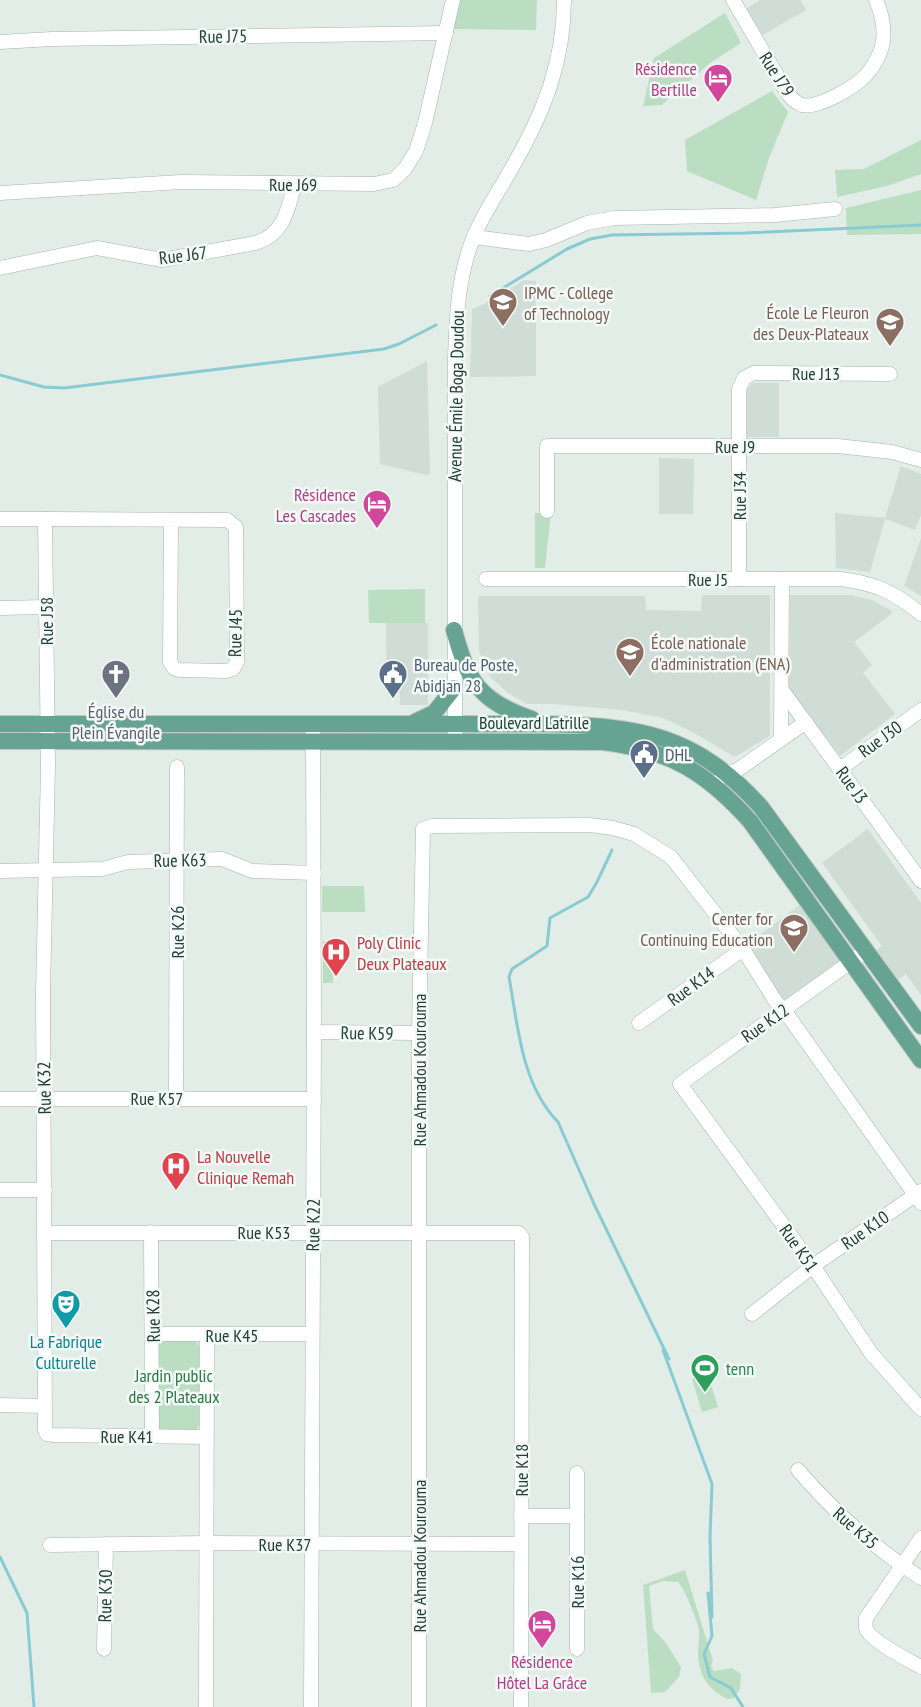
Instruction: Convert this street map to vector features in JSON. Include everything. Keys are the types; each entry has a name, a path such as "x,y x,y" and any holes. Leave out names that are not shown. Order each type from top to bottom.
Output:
{"main road":[{"path":"454,630 464,665 482,692 511,711 544,724"},
{"path":"0,724 412,723 434,713 454,688"},
{"name":"Boulevard Latrille","path":"412,723 594,725 639,730 684,746 711,762 727,780 761,807 921,1026"},
{"name":"Boulevard Latrille","path":"0,741 603,741 627,745 682,764 727,780 750,821 921,1060"}],"street":[{"name":"Rue J69","path":"0,194 181,182 374,184 393,180 405,169 416,151 425,123 453,0"},
{"name":"Avenue Émile Boga Doudou","path":"455,741 456,321 464,271 474,237 520,153 552,84 560,51 564,0"},
{"name":"Rue J79","path":"733,0 788,94 801,105 810,106 853,86 868,73 883,41 881,18 876,0"},
{"name":"Rue J75","path":"0,42 52,39 446,33"},
{"name":"Rue J67","path":"0,268 97,248 162,260 256,243 277,232 286,216 295,184"},
{"path":"474,237 529,244 546,240 587,223 614,218 775,215 836,209"},
{"name":"Rue J13","path":"744,378 754,373 890,374"},
{"name":"Rue J34","path":"739,579 739,389 744,378"},
{"name":"Rue J9","path":"547,511 547,446 838,446 891,452 921,460"},
{"name":"Rue J45","path":"0,519 227,520 236,526 237,662 233,669 226,671 179,670 174,668 170,662 171,520"},
{"name":"Rue J58","path":"45,519 48,742"},
{"name":"Rue J5","path":"486,579 833,579 872,584 902,599 921,614"},
{"path":"781,740 782,579"},
{"path":"0,608 46,607"},
{"name":"Rue J3","path":"782,690 919,875"},
{"name":"Rue J30","path":"840,769 921,710"},
{"path":"727,780 806,722"},
{"name":"Rue K22","path":"311,1707 313,723"},
{"name":"Rue K32","path":"47,1434 44,1406 43,992 48,742"},
{"name":"Rue K26","path":"176,1098 177,766"},
{"name":"Rue Ahmadou Kourouma","path":"419,1707 419,1034 422,832 426,827 590,825 634,834 671,857 742,949 776,1002 919,1197"},
{"name":"Rue K63","path":"0,871 102,869 128,862 222,859 252,871 314,873"},
{"name":"Rue K14","path":"639,1023 742,949"},
{"name":"Rue K12","path":"680,1084 866,951"},
{"name":"Rue K59","path":"314,1032 419,1034"},
{"name":"Rue K51","path":"680,1084 813,1266 871,1353 921,1409"},
{"name":"Rue K57","path":"0,1099 314,1098"},
{"path":"0,1190 45,1190"},
{"name":"Rue K10","path":"752,1314 813,1266 919,1197"},
{"name":"Rue K53","path":"45,1233 519,1233"},
{"name":"Rue K28","path":"151,1233 152,1436"},
{"name":"Rue K18","path":"519,1233 522,1237 522,1707"},
{"name":"Rue K45","path":"153,1334 312,1334"},
{"path":"206,1707 207,1335"},
{"path":"0,1406 44,1406"},
{"name":"Rue K41","path":"47,1434 206,1437"},
{"name":"Rue K35","path":"798,1470 843,1519 901,1566 921,1578"},
{"name":"Rue K16","path":"577,1473 577,1649"},
{"path":"521,1515 577,1516"},
{"path":"921,1538 866,1618 869,1634 921,1667"},
{"name":"Rue K30","path":"104,1649 106,1544"},
{"name":"Rue K37","path":"50,1545 521,1544"}],"shaded area":[{"path":"760,0 800,0 806,10 761,36 746,9"},
{"name":"IPMC - College of Technology","path":"524,280 536,281 536,376 470,377 472,309"},
{"path":"427,361 430,474 426,475 380,464 378,387"},
{"path":"753,383 779,383 779,437 747,437 747,389"},
{"path":"659,458 694,459 693,514 659,514"},
{"path":"901,466 921,474 921,515 915,530 885,519 870,572 836,568 835,513 885,518"},
{"path":"921,538 921,596 904,586"},
{"name":"École nationale d'administration (ENA)","path":"702,595 770,595 770,736 735,757 663,718 622,710 527,704 508,693 491,678 479,651 478,596 645,596 646,610 701,611"},
{"path":"790,595 851,595 872,600 892,611 890,615 854,642 872,665 863,673 895,714 840,756 789,688"},
{"path":"386,623 428,623 428,705 400,705 400,693 387,694"},
{"path":"868,829 921,903 921,995 906,974 898,980 877,950 882,946 822,863"},
{"name":"Center for Continuing Education","path":"801,904 843,961 784,1002 745,946"}],"green space":[{"path":"457,0 537,0 536,30 452,29"},
{"path":"725,13 741,43 710,63 662,105 643,106 654,58"},
{"path":"772,91 788,112 769,158 756,200 687,171 685,140"},
{"path":"921,140 921,174 887,186 837,197 835,170 864,169"},
{"path":"921,190 921,234 847,235 846,208"},
{"path":"535,513 551,513 545,568 535,568"},
{"path":"425,589 425,623 369,623 368,590"},
{"path":"322,886 364,886 365,912 322,912"},
{"path":"323,941 333,941 333,983 323,983"},
{"name":"Jardin public des 2 Plateaux","path":"194,1340 198,1343 199,1348 199,1425 196,1431 156,1432 153,1341"},
{"name":"tenn","path":"708,1375 718,1407 702,1412 692,1379"},
{"path":"685,1570 713,1661 711,1666 714,1671 732,1668 741,1674 740,1689 734,1698 727,1699 720,1695 706,1681 699,1662 699,1630 690,1605 678,1582 663,1581 649,1586 653,1629 666,1643 681,1667 679,1677 665,1692 651,1693 643,1585"}],"waterway":[{"path":"490,296 567,249 590,239 612,235 745,233 921,225"},
{"path":"0,375 44,387 64,388 384,349 436,325"},
{"path":"612,850 588,897 550,918 547,946 512,969 509,977 523,1054 536,1090 558,1122 594,1204 669,1359 663,1350 712,1484 710,1537 712,1617 708,1593 712,1636 704,1654 710,1677 731,1688 743,1707"},
{"path":"0,1557 27,1613 34,1707"}],"place":[{"name":"Résidence Bertille","path":"718,104"},
{"name":"IPMC - College of Technology","path":"503,328"},
{"name":"École Le Fleuron des Deux-Plateaux","path":"890,348"},
{"name":"Résidence Les Cascades","path":"377,530"},
{"name":"École nationale d'administration (ENA)","path":"630,678"},
{"name":"Église du Plein Évangile","path":"116,700"},
{"name":"Bureau de Poste, Abidjan 28","path":"393,700"},
{"name":"DHL","path":"644,780"},
{"name":"Center for Continuing Education","path":"794,954"},
{"name":"Poly Clinic Deux Plateaux","path":"336,978"},
{"name":"La Nouvelle Clinique Remah","path":"176,1192"},
{"name":"La Fabrique Culturelle","path":"66,1330"},
{"name":"tenn","path":"705,1394"},
{"name":"Résidence Hôtel La Grâce","path":"542,1650"}]}
